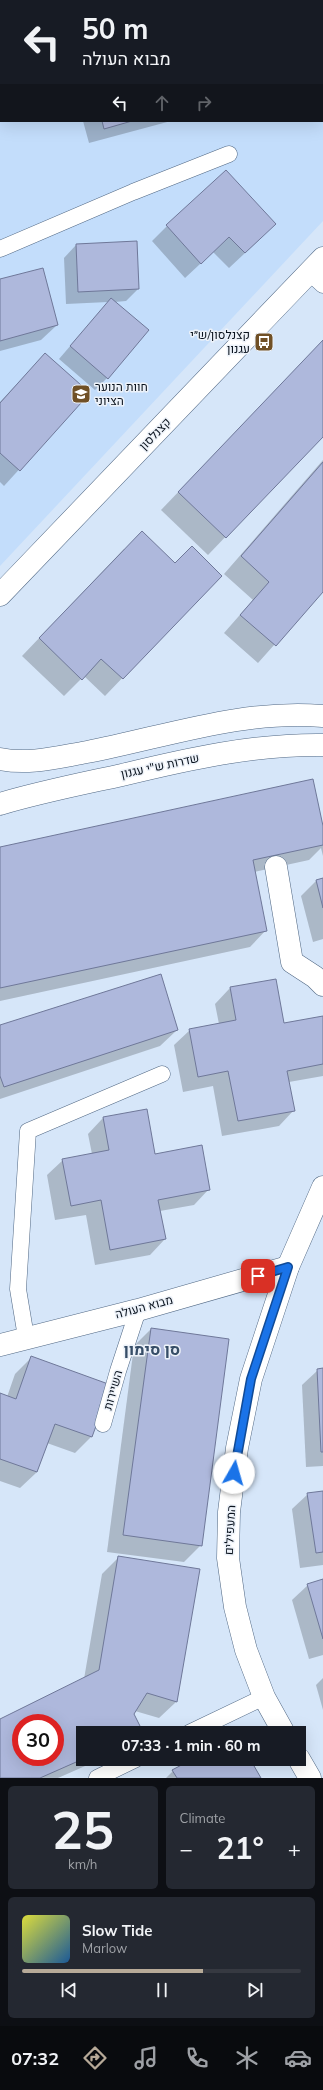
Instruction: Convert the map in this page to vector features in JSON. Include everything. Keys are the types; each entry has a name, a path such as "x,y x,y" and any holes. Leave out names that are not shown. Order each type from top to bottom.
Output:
{"street":[{"name":"קצנלסון","path":"0,595 319,272"},
{"path":"0,759 24,762 67,756 204,725 260,716 323,716"},
{"name":"שדרות ש\"י עגנון","path":"0,804 176,762 233,751 292,745 323,745"},
{"path":"276,867 292,962 315,977 323,985"},
{"name":"המעפילים","path":"280,1726 264,1697 246,1650 235,1607 228,1558 229,1512 237,1448 251,1379 288,1267 323,1187"},
{"name":"מבוא העולה","path":"0,1345 26,1337 138,1310 288,1267"},
{"path":"303,1766 310,1778"}],"lane":[{"path":"0,249 133,192 229,154"},
{"path":"26,1337 18,1289 28,1131 162,1074"},
{"name":"השיירות","path":"103,1424 138,1310"},
{"path":"204,1726 264,1697"},
{"path":"97,1778 122,1766"}],"shaded area":[{"name":"חוות הנוער הציוני","path":"0,122 323,122 323,221 0,566"}],"building":[{"path":"102,122 128,122 104,129"},
{"path":"226,170 276,224 245,253 229,237 201,264 166,225"},
{"path":"137,241 139,289 78,292 76,244"},
{"path":"43,268 58,325 0,341 0,279"},
{"path":"111,298 149,330 108,379 70,346"},
{"path":"323,340 323,437 226,538 178,492"},
{"path":"45,353 90,393 20,471 0,453 0,403"},
{"path":"323,462 323,592 276,646 240,615 269,582 241,556"},
{"path":"142,531 175,563 192,546 222,576 123,679 101,659 82,680 39,638"},
{"path":"313,779 323,826 323,845 253,860 267,931 0,988 0,847"},
{"path":"323,878 323,908 316,880"},
{"path":"161,974 178,1030 4,1087 0,1076 0,1025"},
{"path":"276,979 284,1023 323,1016 323,1064 287,1071 295,1111 238,1121 228,1071 198,1077 189,1029 236,1020 230,987"},
{"path":"147,1109 155,1154 202,1145 210,1190 158,1200 166,1239 110,1250 101,1200 71,1206 62,1159 109,1150 103,1117"},
{"path":"151,1328 229,1339 202,1546 123,1535"},
{"path":"31,1356 111,1385 92,1437 55,1424 37,1472 0,1459 0,1393 16,1399"},
{"path":"323,1368 323,1452 321,1452 317,1369"},
{"path":"323,1491 323,1552 316,1553 307,1493"},
{"path":"118,1556 200,1569 177,1702 147,1693 134,1714 140,1726 76,1726 76,1762 40,1778 0,1778 0,1719 99,1670"},
{"path":"323,1579 323,1639 307,1584"},
{"path":"180,1766 254,1766 261,1778 177,1778 172,1770"}],"place":[{"name":"קצנלסון/ש״י עגנון","path":"264,342"},
{"name":"חוות הנוער הציוני","path":"81,394"}],"district":[{"name":"סן סימון","path":"152,1349"}],"route":[{"path":"234,1473 237,1448 251,1379 288,1267 258,1276"}]}
